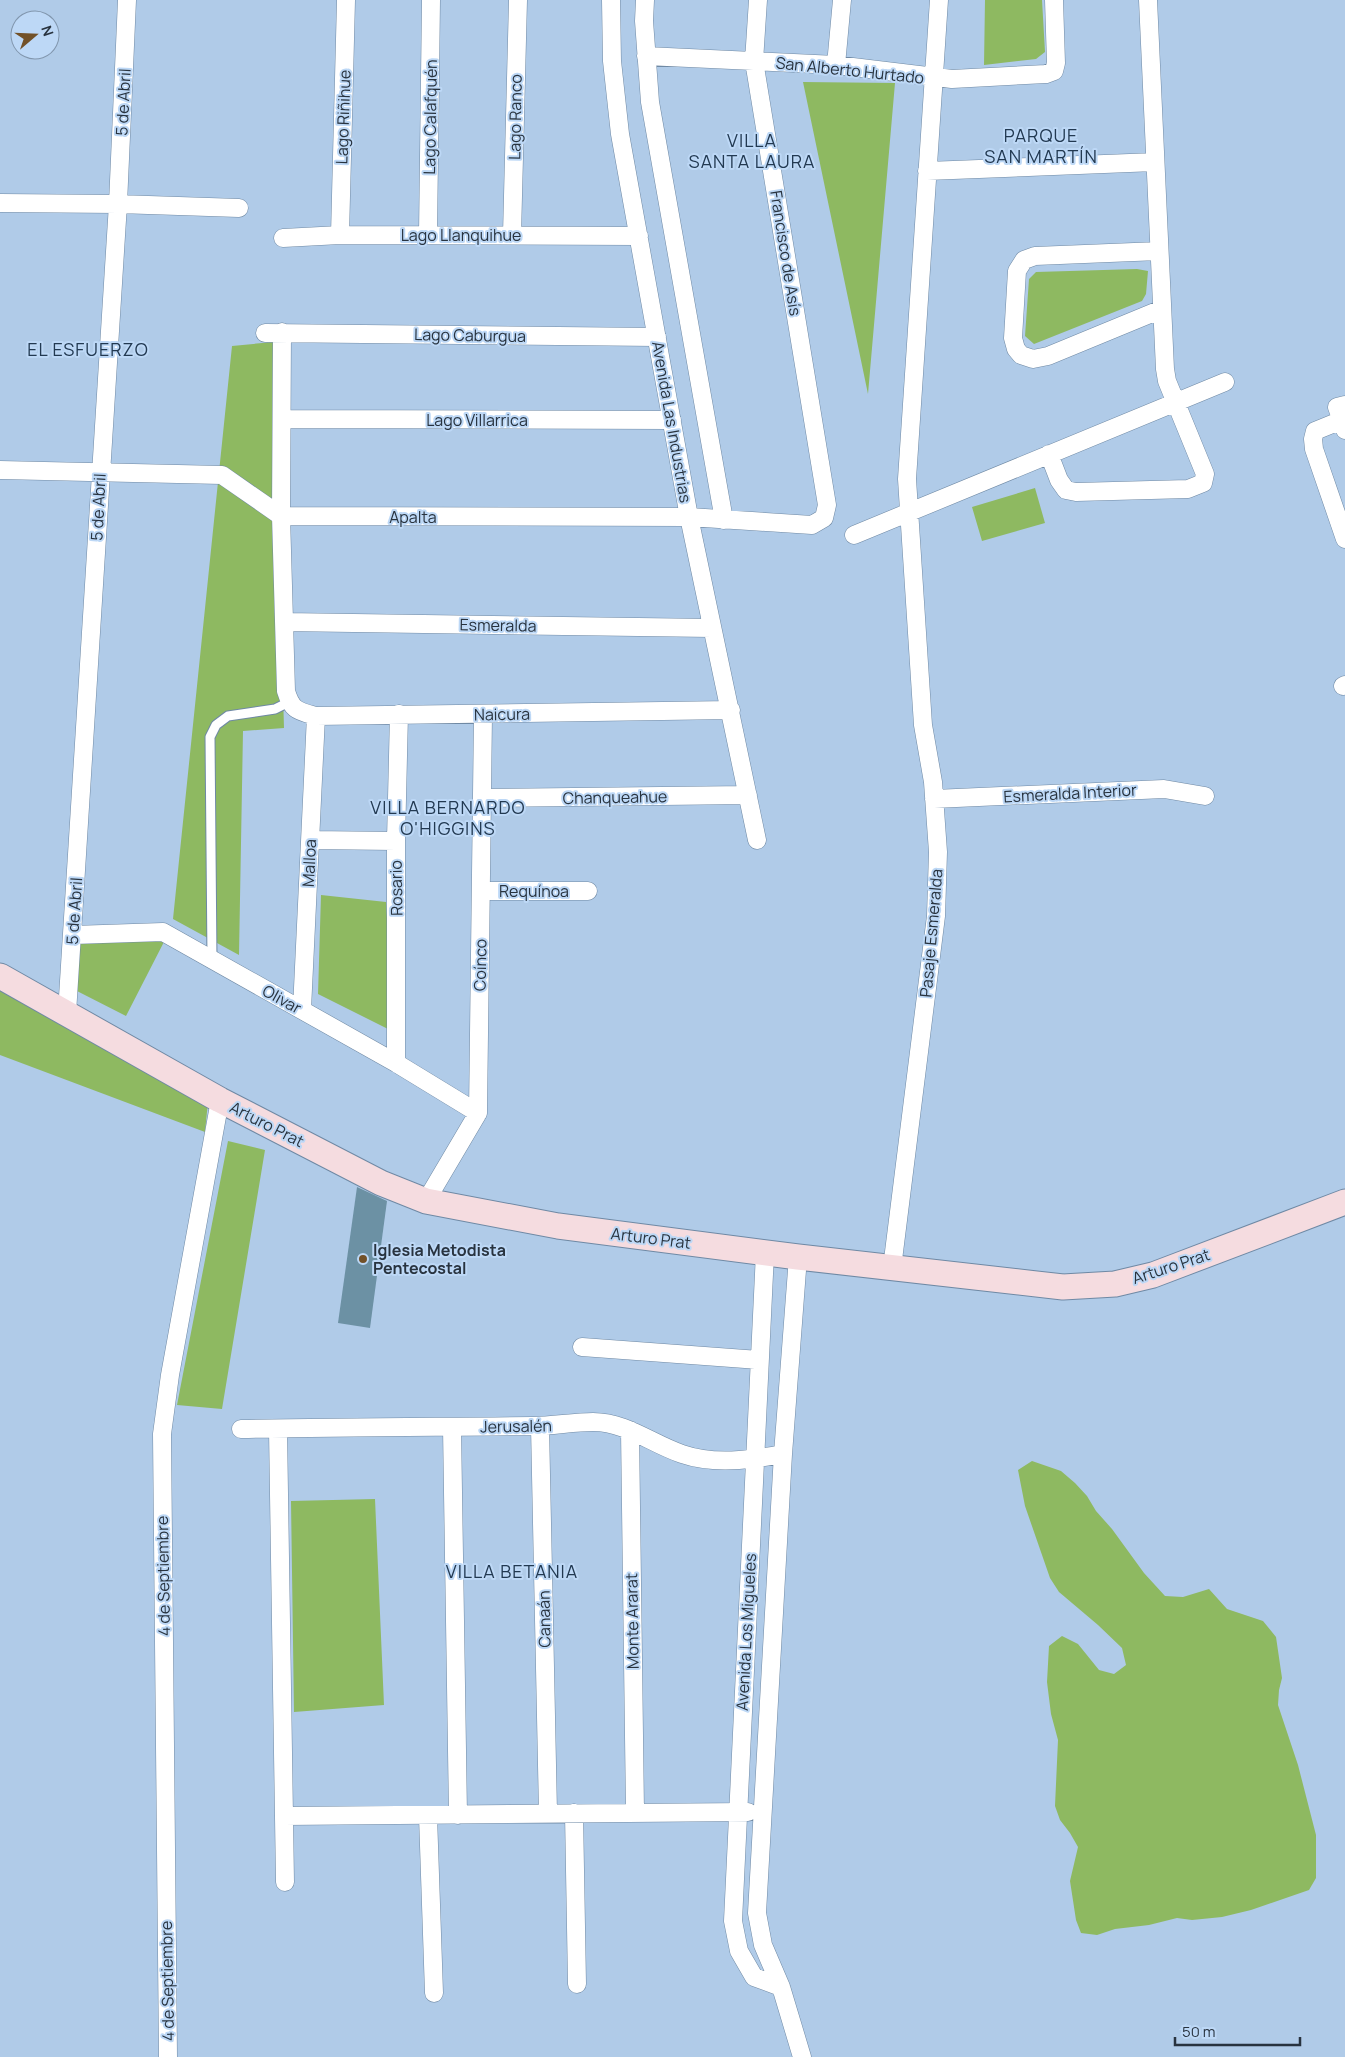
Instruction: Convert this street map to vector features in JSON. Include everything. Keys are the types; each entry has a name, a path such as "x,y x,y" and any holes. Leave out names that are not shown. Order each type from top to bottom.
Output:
{"main road":[{"name":"Arturo Prat","path":"0,976 220,1100 381,1183 426,1200 558,1226 798,1258 1063,1287 1115,1284 1153,1275 1345,1202"}],"street":[{"name":"5 de Abril","path":"67,1013 118,204 127,0"},
{"name":"Lago Riñihue","path":"340,234 346,0"},
{"name":"Lago Calafquén","path":"428,235 431,0"},
{"name":"Lago Ranco","path":"512,235 518,0"},
{"name":"Avenida Las Industrias","path":"611,0 610,32 620,134 689,518 758,840"},
{"name":"Avenida Las Industrias","path":"645,0 644,21 650,102 724,520"},
{"name":"Francisco de Asís","path":"758,0 754,61 827,505"},
{"path":"836,66 842,0"},
{"name":"Pasaje Esmeralda","path":"892,1268 936,916 938,852 933,782 923,724 907,479 939,0"},
{"name":"San Alberto Hurtado","path":"646,56 836,66 952,79 1046,74 1054,71 1056,63 1054,0"},
{"path":"1049,454 1059,480 1066,490 1076,492 1188,489 1204,484 1204,474 1167,382 1164,369 1148,0"},
{"path":"927,171 1155,162"},
{"path":"0,203 239,208"},
{"name":"Lago Llanquihue","path":"283,238 340,234 639,236"},
{"path":"1159,251 1035,256 1024,260 1017,271 1013,338 1016,349 1022,355 1033,358 1048,356 1162,309"},
{"name":"Lago Caburgua","path":"281,516 282,419 274,332 657,337"},
{"path":"854,535 1225,382"},
{"path":"1342,415 1315,431 1313,439 1314,449 1345,539"},
{"name":"Lago Villarrica","path":"282,419 672,420"},
{"path":"0,470 222,475 281,516 288,697"},
{"name":"Apalta","path":"281,516 689,518 812,525 824,518 827,505"},
{"name":"Esmeralda","path":"284,622 712,628"},
{"name":"Naicura","path":"288,697 296,710 316,716 731,710"},
{"name":"Rosario","path":"396,1063 396,841 399,714"},
{"name":"Coínco","path":"478,1113 483,715"},
{"name":"Malloa","path":"302,1010 316,716"},
{"name":"Esmeralda Interior","path":"934,799 1164,789 1206,796"},
{"name":"Chanqueahue","path":"482,798 748,795"},
{"path":"310,840 396,841"},
{"name":"Requínoa","path":"481,891 588,891"},
{"name":"Olivar","path":"73,935 163,932 396,1063 478,1113"},
{"name":"4 de Septiembre","path":"168,2057 162,1434 170,1375 220,1100"},
{"path":"426,1200 478,1113"},
{"name":"Avenida Los Migueles","path":"765,1253 733,1921 739,1951 754,1977 781,1987"},
{"name":"Avenida Los Migueles","path":"798,1258 783,1454 757,1913 763,1945 781,1987 802,2057"},
{"path":"582,1346 760,1360"},
{"name":"Jerusalén","path":"241,1429 540,1426 594,1422 611,1424 630,1430 682,1454 715,1461 754,1459 783,1454"},
{"name":"Canaán","path":"540,1426 548,1813"},
{"path":"452,1427 458,1816"},
{"path":"278,1428 285,1882"},
{"name":"Monte Ararat","path":"630,1430 635,1812"},
{"path":"284,1816 762,1812"},
{"path":"574,1813 577,1984"},
{"path":"428,1816 434,1993"}],"lane":[{"path":"212,959 210,737 216,725 228,716 275,709 288,697"}],"green space":[{"path":"985,0 1042,0 1045,52 1036,59 984,65"},
{"path":"803,82 895,83 868,394"},
{"path":"1137,269 1148,271 1146,294 1142,301 1034,344 1025,336 1029,279 1036,272"},
{"path":"273,342 284,728 243,731 239,955 173,919 232,346"},
{"path":"1035,488 1045,523 982,541 972,507"},
{"path":"321,895 386,902 394,1032 318,994"},
{"path":"81,927 167,936 126,1016 75,990"},
{"path":"0,973 209,1091 205,1132 0,1055"},
{"path":"228,1141 265,1150 222,1409 177,1405"},
{"path":"1032,1461 1061,1471 1075,1483 1087,1496 1096,1511 1112,1529 1144,1573 1165,1596 1183,1597 1209,1589 1227,1609 1263,1621 1276,1637 1282,1678 1278,1705 1298,1765 1316,1835 1316,1878 1309,1890 1251,1910 1222,1917 1192,1920 1177,1918 1149,1925 1115,1929 1097,1935 1081,1933 1076,1920 1070,1881 1078,1847 1060,1820 1055,1806 1058,1740 1051,1714 1047,1682 1049,1646 1062,1636 1078,1644 1099,1670 1114,1674 1126,1665 1122,1648 1059,1592 1050,1578 1025,1506 1018,1470"},
{"path":"375,1499 384,1705 294,1712 291,1501"}],"building":[{"name":"Iglesia Metodista Pentecostal","path":"357,1187 387,1201 370,1328 338,1323"}],"place":[{"name":"Iglesia Metodista Pentecostal","path":"363,1259"}],"district":[{"name":"PARQUE SAN MARTÍN","path":"1041,145"},
{"name":"VILLA SANTA LAURA","path":"752,150"},
{"name":"EL ESFUERZO","path":"88,349"},
{"name":"VILLA BERNARDO O'HIGGINS","path":"448,818"},
{"name":"VILLA BETANIA","path":"512,1571"}]}
